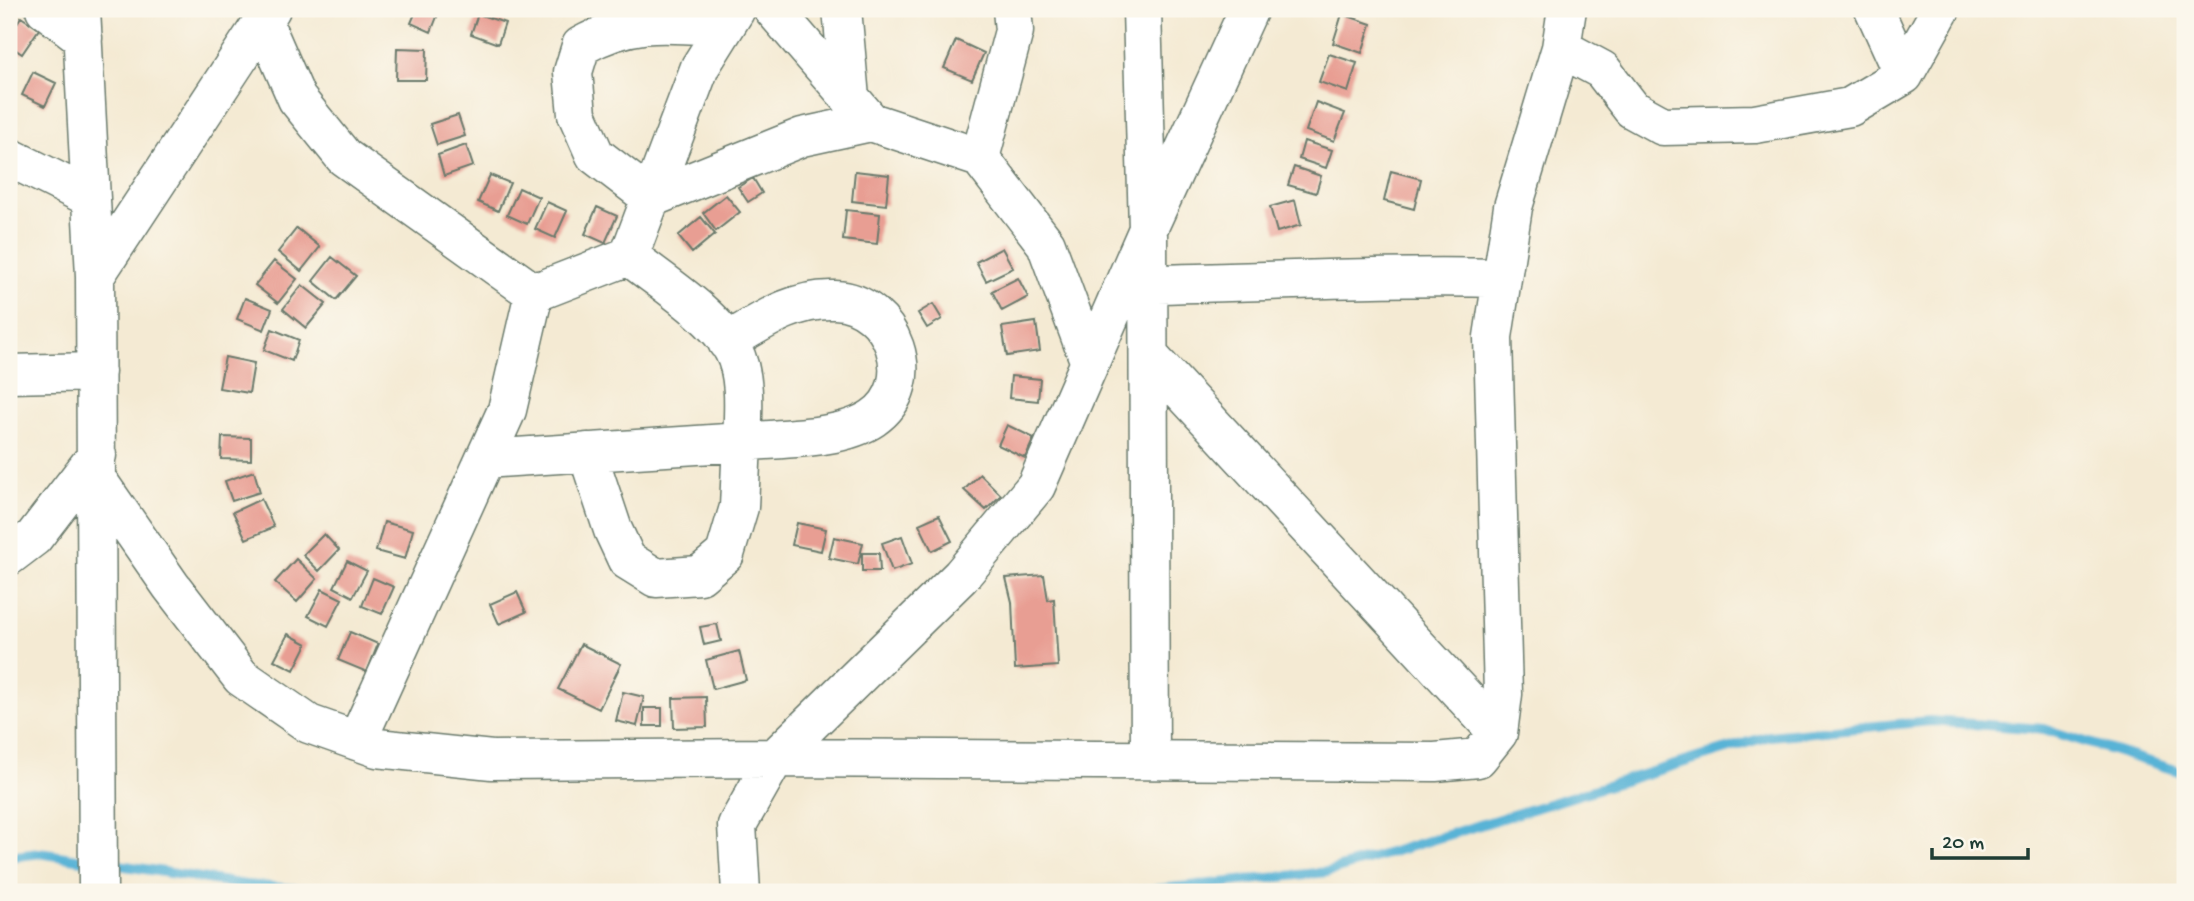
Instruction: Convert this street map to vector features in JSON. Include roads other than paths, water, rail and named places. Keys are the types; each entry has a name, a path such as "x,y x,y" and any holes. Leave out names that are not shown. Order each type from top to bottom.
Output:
{"street":[{"path":"45,9 82,23 95,276 98,892"},
{"path":"773,9 860,110 980,158 1046,244 1090,363"},
{"path":"842,9 860,110"},
{"path":"980,158 1014,31 1012,9"},
{"path":"1142,9 1149,356 1150,760"},
{"path":"741,892 737,825 775,758 961,576 1036,486 1147,229 1249,9"},
{"path":"98,468 171,586 241,677 309,724 377,748 492,760 775,758 1435,762 1479,758 1498,733 1503,694 1493,337 1513,207 1561,48 1567,9"},
{"path":"1874,9 1904,75"},
{"path":"1561,48 1602,70 1632,109 1663,126 1755,124 1850,107 1904,75 1941,9"},
{"path":"95,276 265,13"},
{"path":"265,13 297,99 344,157 534,293"},
{"path":"651,198 595,155 577,114 573,72 581,46 609,30 654,22 730,18"},
{"path":"534,293 629,256 700,67 730,18"},
{"path":"651,198 802,137 860,110"},
{"path":"9,158 91,198"},
{"path":"587,452 613,530 627,560 656,579 700,575 725,554 739,507 743,396 735,352 716,327 629,256"},
{"path":"1148,284 1315,281 1396,276 1502,278"},
{"path":"357,741 507,410 534,293"},
{"path":"485,459 742,442 833,433 873,418 888,400 900,370 891,334 874,314 837,300 791,306 727,342"},
{"path":"1149,356 1498,733"},
{"path":"9,374 96,372"},
{"path":"9,556 34,537 98,468"}],"waterway":[{"path":"1132,892 1327,872 1769,736 1930,721 2044,729 2185,773"},
{"path":"9,857 40,853 89,861"},
{"path":"107,863 245,885 332,892"}]}
